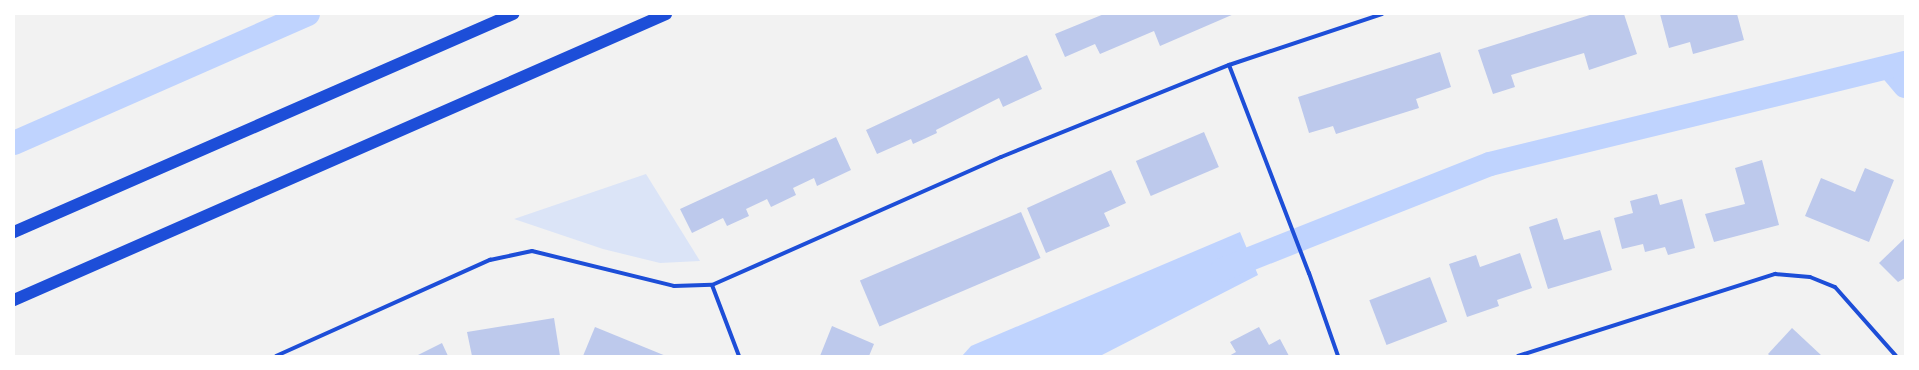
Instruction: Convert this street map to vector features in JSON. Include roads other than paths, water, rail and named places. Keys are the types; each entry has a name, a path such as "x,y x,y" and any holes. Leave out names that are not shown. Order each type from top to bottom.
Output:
{"highway":[{"path":"14,232 513,14"},
{"path":"14,300 666,14"}],"street":[{"path":"276,356 490,260 532,251 674,286 712,285 1002,157 1229,65 1382,14"},
{"path":"1229,65 1309,273 1338,356"},
{"path":"1518,356 1531,354 1775,274 1810,277 1835,287 1896,356"},
{"path":"712,285 738,356"}],"water":[{"path":"1240,232 1258,275 1100,356 962,356 971,346"}],"waterway":[{"path":"14,143 308,14"},
{"path":"1222,270 1490,164 1905,63"},
{"path":"1889,67 1905,86"}]}
